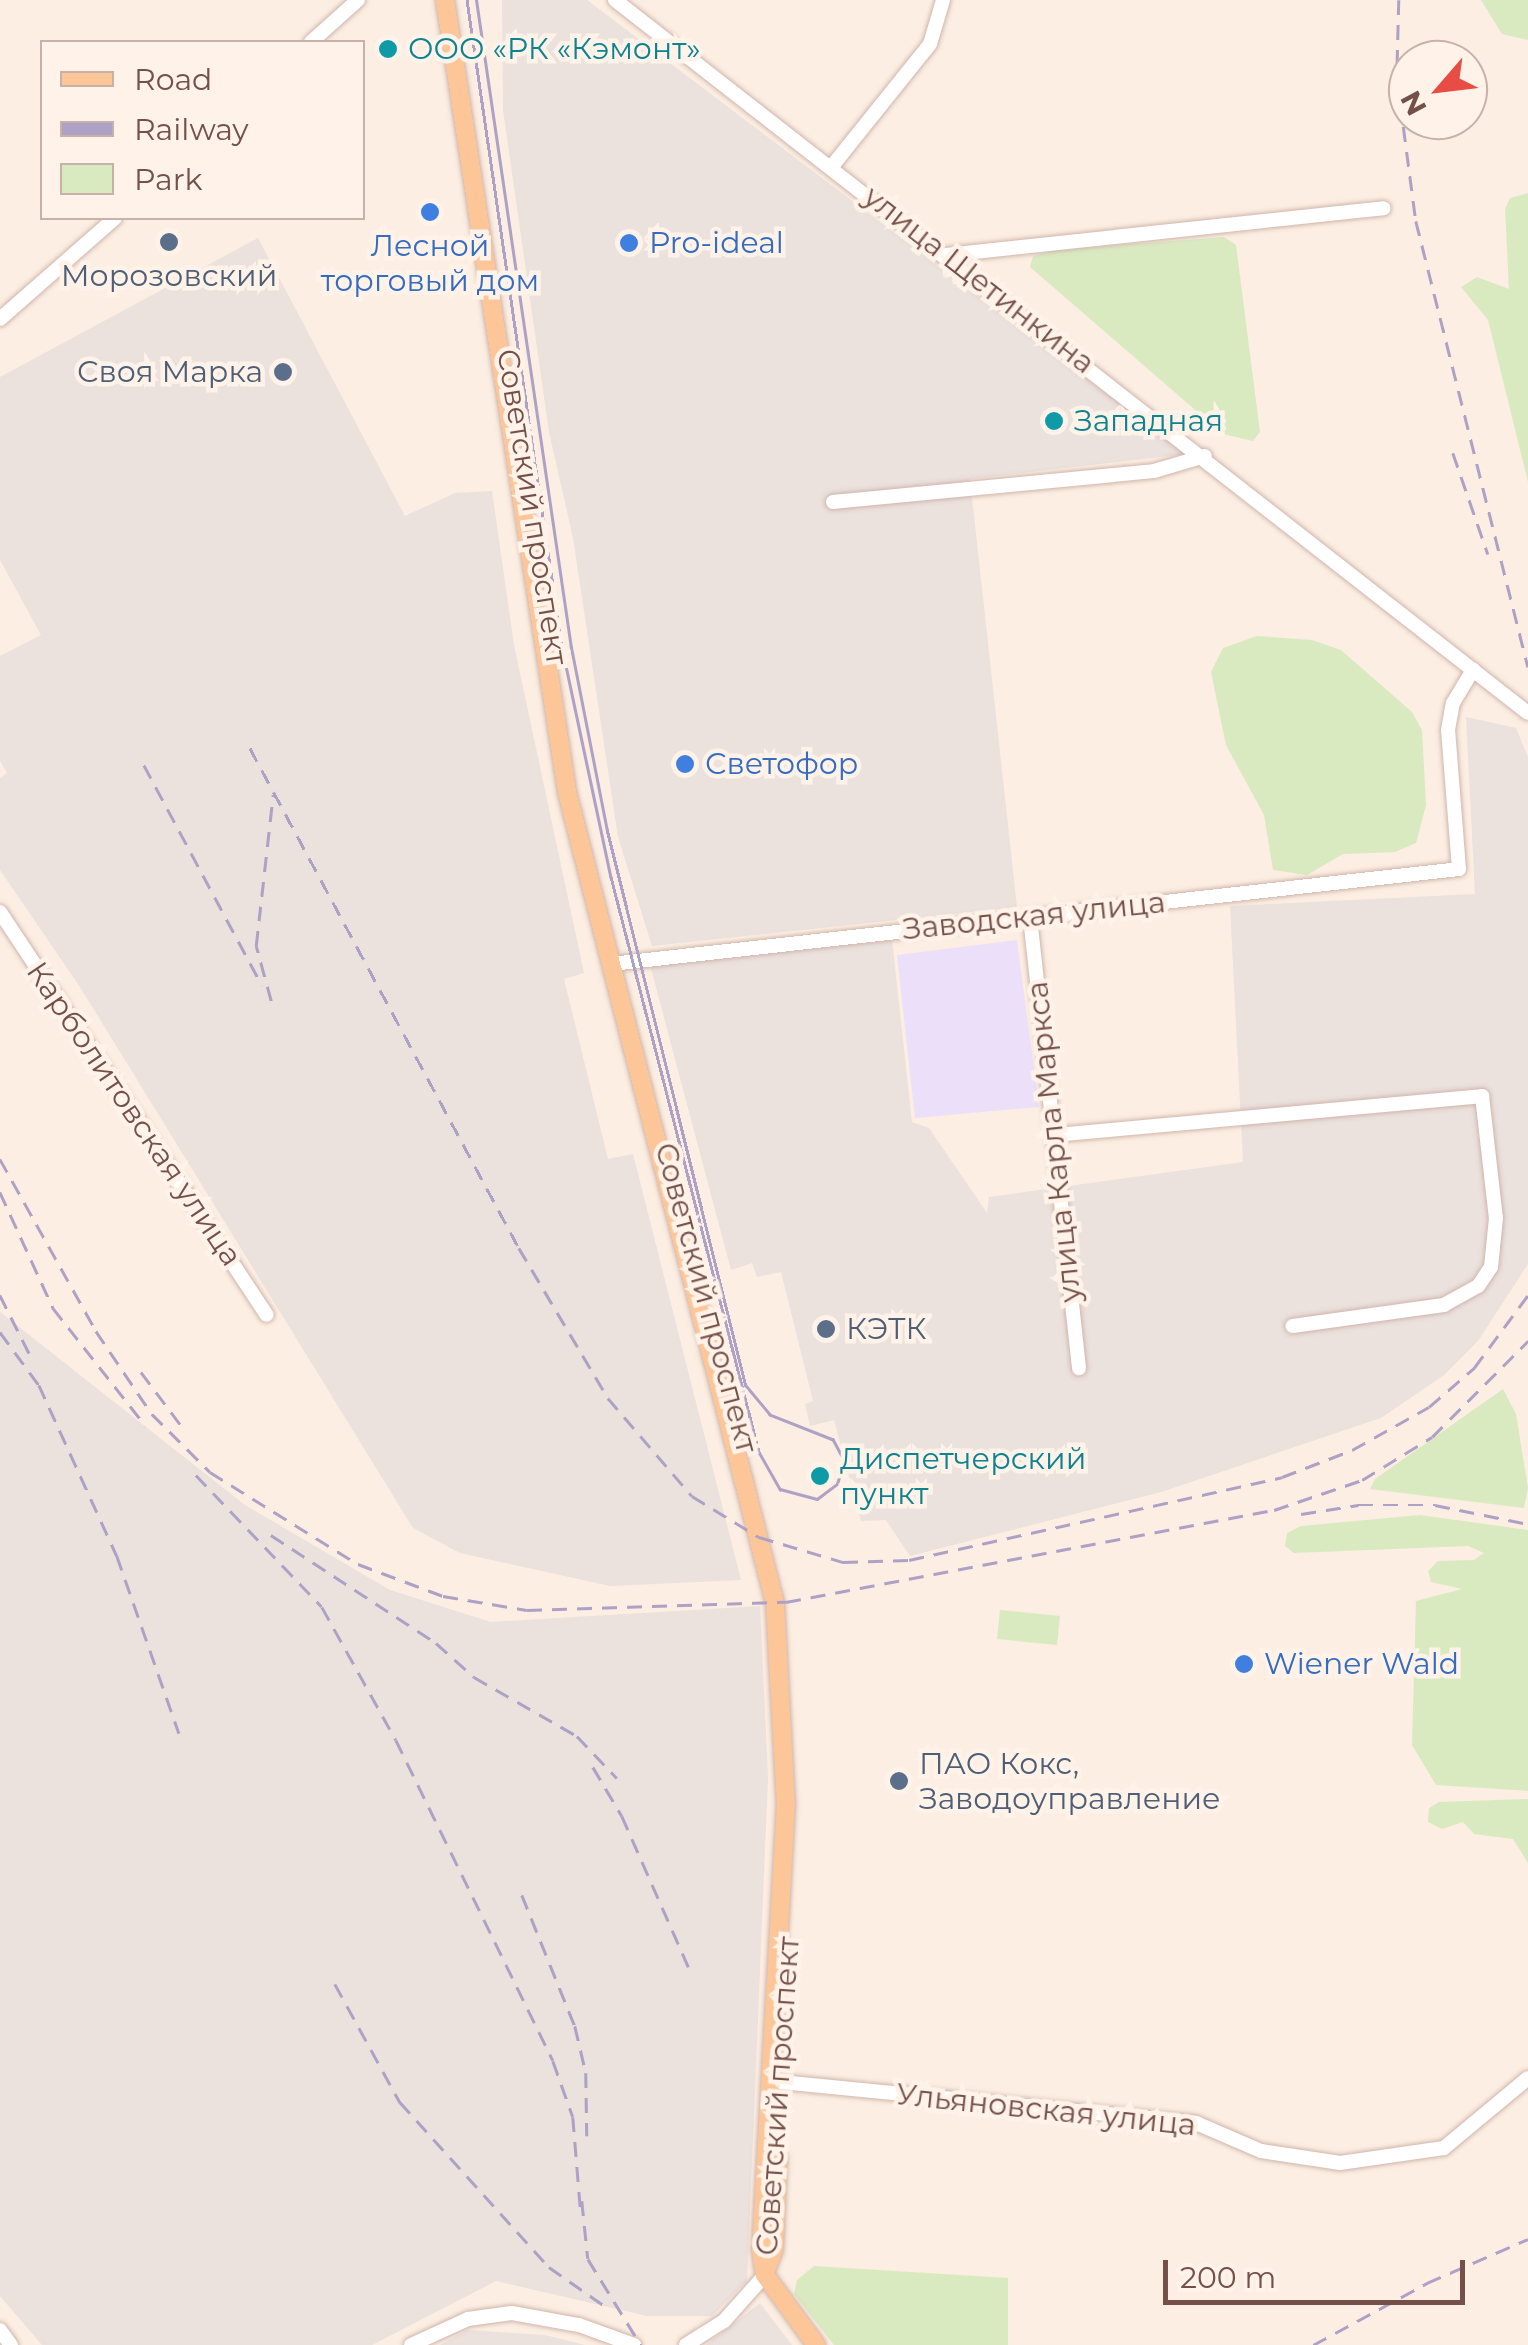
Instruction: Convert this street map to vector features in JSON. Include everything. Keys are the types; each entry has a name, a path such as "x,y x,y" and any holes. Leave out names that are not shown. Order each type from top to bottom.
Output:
{"main road":[{"name":"Советский проспект","path":"445,0 558,744 775,1603 786,1786 774,2249 765,2275"},
{"name":"Советский проспект","path":"457,0 568,739 615,965"},
{"path":"765,2275 816,2345"}],"street":[{"path":"313,40 358,0"},
{"name":"улица Щетинкина","path":"615,0 1206,456 1528,713"},
{"path":"833,165 930,44 943,0"},
{"path":"946,255 1383,208"},
{"path":"0,319 112,220"},
{"path":"833,502 1154,471 1206,456"},
{"name":"Заводская улица","path":"615,965 1459,870 1448,730 1453,703 1472,670"},
{"name":"Карболитовская улица","path":"0,912 268,1315"},
{"name":"улица Карла Маркса","path":"1030,917 1079,1368"},
{"path":"1055,1135 1482,1096 1496,1218 1491,1266 1478,1286 1444,1305 1292,1326"},
{"name":"Ульяновская улица","path":"776,2082 1196,2123 1261,2151 1340,2163 1444,2148 1528,2078"},
{"path":"686,2345 724,2321 765,2275"},
{"path":"411,2345 468,2318 512,2313 579,2325 634,2345"},
{"path":"0,2330 11,2345"}],"shaded area":[{"path":"502,0 587,0 1186,454 970,479 1017,907 652,946 618,837 573,538 549,432 503,110"},
{"path":"258,238 405,516 455,493 492,491 514,645 584,973 564,979 608,1159 633,1154 741,1580 610,1586 460,1553 413,1528 80,987 0,870 0,778 7,773 0,761 0,656 41,635 0,560 0,377"},
{"path":"1466,717 1516,728 1528,757 1528,1264 1478,1341 1444,1375 1381,1418 1161,1492 910,1556 886,1520 861,1521 834,1420 810,1426 805,1404 813,1401 781,1272 757,1277 752,1263 731,1270 650,965 892,940 912,1122 929,1128 987,1213 989,1197 1243,1162 1230,906 1475,894"},
{"path":"1017,940 1039,1107 915,1118 897,955"},
{"path":"0,1312 245,1505 390,1590 491,1622 760,1606 768,1778 747,2281 712,2316 647,2316 496,2281 372,2345 42,2345 0,2296"},
{"path":"760,2303 792,2345 706,2345"},
{"path":"467,2330 545,2335 585,2345 440,2345"}],"green space":[{"path":"1481,0 1528,0 1528,40 1502,34"},
{"path":"1528,193 1528,482 1488,320 1461,287 1477,277 1509,289 1505,209 1510,198"},
{"path":"1224,237 1236,245 1260,432 1253,441 1223,434 1030,267 1033,256 1055,250"},
{"path":"1257,636 1312,640 1341,650 1412,712 1422,730 1426,805 1416,843 1395,852 1343,854 1307,875 1273,870 1264,815 1226,745 1211,672 1223,648"},
{"path":"1503,1389 1516,1414 1528,1488 1524,1508 1370,1489 1375,1479"},
{"path":"1420,1515 1528,1530 1528,1791 1436,1785 1412,1745 1416,1601 1462,1589 1431,1582 1428,1571 1438,1561 1474,1560 1484,1553 1468,1546 1294,1553 1285,1546 1287,1533 1301,1526"},
{"path":"1000,1610 1060,1616 1057,1645 997,1639"},
{"path":"1528,1799 1528,1863 1513,1839 1474,1834 1463,1822 1442,1829 1428,1822 1429,1808 1439,1802"},
{"path":"814,2266 1008,2278 1008,2345 834,2345 794,2294 797,2280"}],"tram line":[{"path":"467,0 562,647 611,877 759,1452 780,1489 817,1499 837,1484 844,1461 833,1440 770,1415 745,1385 607,831 571,648 476,0"}],"railway":[{"path":"1399,0 1397,77 1416,221 1528,667"},
{"path":"1453,453 1488,554"},
{"path":"250,748 519,1248 608,1398 692,1496 759,1537 843,1562 909,1560 1282,1477 1352,1450 1429,1407 1474,1368 1528,1295"},
{"path":"144,765 262,985"},
{"path":"271,1001 256,946 273,795"},
{"path":"0,1159 96,1331 152,1414 210,1472 358,1564 443,1596 527,1610 786,1602 1274,1510 1362,1480 1432,1437 1528,1341"},
{"path":"0,1192 53,1308 146,1426"},
{"path":"0,1295 30,1355"},
{"path":"0,1332 39,1385 117,1556 179,1733"},
{"path":"141,1372 183,1428"},
{"path":"196,1475 322,1607 396,1740 553,2061 573,2117 581,2215"},
{"path":"1301,1514 1358,1505 1435,1505 1528,1524"},
{"path":"271,1535 436,1643 474,1677 577,1736 617,1778"},
{"path":"593,1767 622,1816 692,1975"},
{"path":"522,1895 575,2026 586,2073 587,2136"},
{"path":"335,1984 400,2102 549,2267 609,2309"},
{"path":"582,2201 588,2259 641,2345"},
{"path":"1313,2345 1427,2283 1528,2239"}],"place":[{"name":"ООО «РК «Кэмонт»","path":"388,49"},
{"name":"Лесной торговый дом","path":"430,212"},
{"name":"Морозовский","path":"169,242"},
{"name":"Pro-ideal","path":"629,243"},
{"name":"Своя Марка","path":"283,372"},
{"name":"Западная","path":"1054,421"},
{"name":"Светофор","path":"685,764"},
{"name":"КЭТК","path":"826,1329"},
{"name":"Диспетчерский пункт","path":"820,1476"},
{"name":"Wiener Wald","path":"1244,1664"},
{"name":"ПАО Кокс, Заводоуправление","path":"899,1781"}]}
